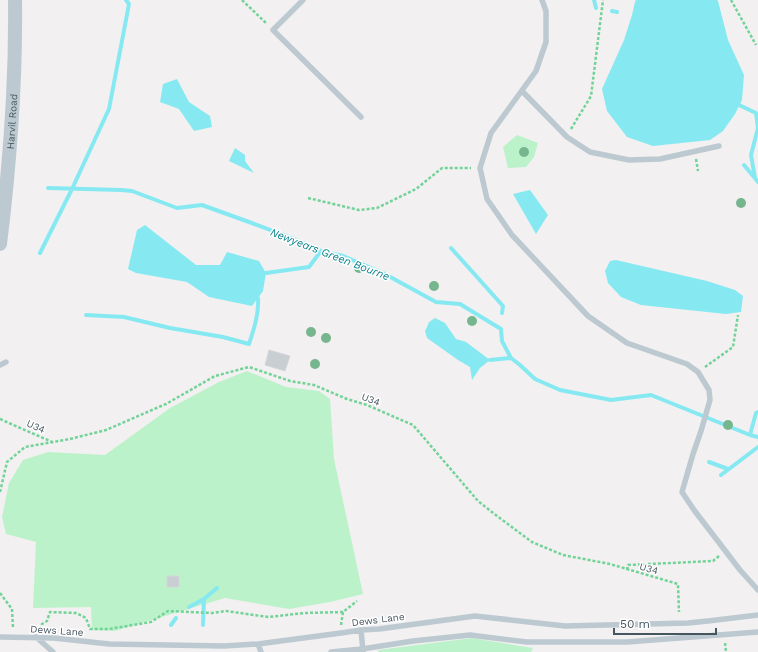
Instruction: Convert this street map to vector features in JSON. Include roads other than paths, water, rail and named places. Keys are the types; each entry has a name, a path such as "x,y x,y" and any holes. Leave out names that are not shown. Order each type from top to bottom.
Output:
{"street":[{"name":"Harvil Road","path":"0,244 9,167 16,39 15,0"}],"lane":[{"path":"303,0 273,30 361,117"},
{"path":"542,0 546,11 546,42 536,71 490,133 480,168 487,199 512,235 588,316 627,343 687,364 698,372 709,390 710,400 702,431 693,454 682,492 740,570 758,590"},
{"path":"522,90 567,137 590,152 629,160 660,159 719,146"},
{"path":"0,365 6,362"},
{"name":"Dews Lane","path":"0,637 38,637 92,641 109,644 224,646 258,644 475,616 565,626 688,623 758,615"},
{"path":"361,630 363,651"},
{"path":"331,652 363,651 413,641 470,635 527,642 628,642 758,632"},
{"path":"38,637 53,652"},
{"path":"258,644 261,652"}],"water":[{"path":"636,0 718,1 728,40 744,75 742,100 735,114 723,131 710,140 653,146 627,137 607,111 602,89 624,40"},
{"path":"177,79 189,102 210,116 212,127 194,131 179,109 160,102 163,84"},
{"path":"235,148 245,155 245,161 254,173 229,161"},
{"path":"530,190 548,215 536,234 513,194"},
{"path":"145,225 196,265 220,265 227,252 259,261 266,273 263,291 252,306 209,297 187,282 136,273 128,269 137,230"},
{"path":"616,260 707,281 735,290 743,296 741,312 726,314 641,305 621,297 608,283 605,271 610,261"},
{"path":"435,318 445,323 456,339 466,342 490,360 480,368 472,380 470,367 427,338 425,331 429,322"}],"waterway":[{"path":"40,253 72,189 109,109 129,4 126,0"},
{"path":"594,0 596,8"},
{"path":"612,11 617,12"},
{"path":"739,105 756,113 758,128 751,155 755,178"},
{"path":"744,165 758,182"},
{"name":"Newyears Green Bourne","path":"48,188 132,191 177,208 202,205 292,238 321,251 343,256 383,273 436,302 460,304 501,329 502,341 511,358 535,379 560,390 611,400 651,395 758,437"},
{"path":"451,248 503,306 502,313"},
{"path":"266,273 309,267 321,251"},
{"path":"86,315 124,317 170,328 223,337 249,344 257,316 258,298"},
{"path":"490,360 511,358"},
{"path":"750,435 756,413 758,412"},
{"path":"721,475 758,447"},
{"path":"709,462 728,469"},
{"path":"189,607 204,599 217,588"},
{"path":"203,625 204,599"},
{"path":"171,625 176,618"}]}
